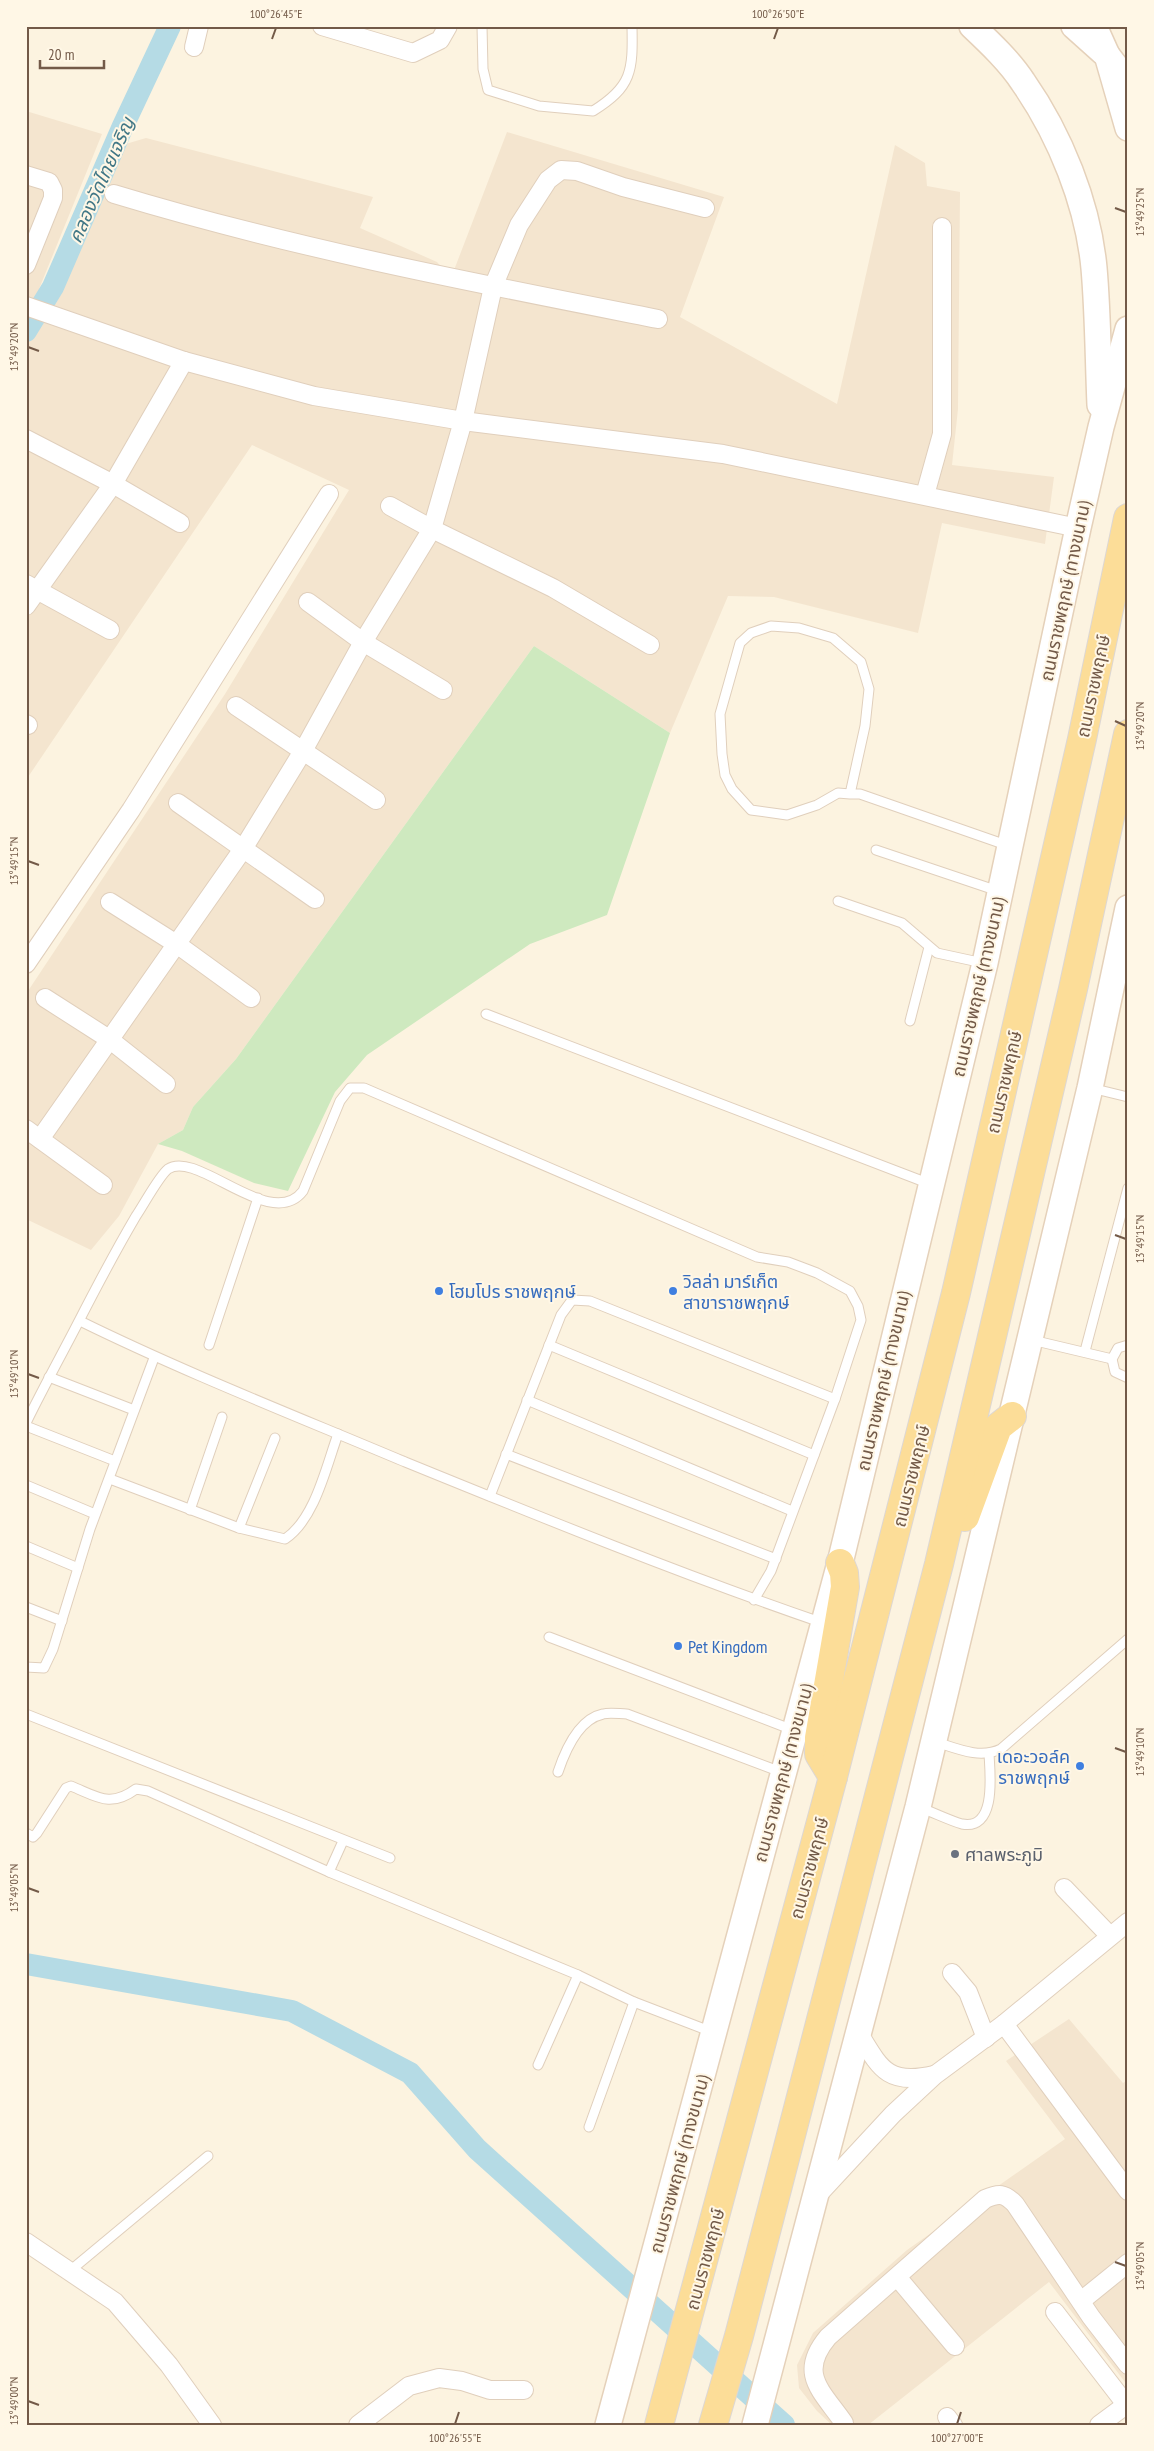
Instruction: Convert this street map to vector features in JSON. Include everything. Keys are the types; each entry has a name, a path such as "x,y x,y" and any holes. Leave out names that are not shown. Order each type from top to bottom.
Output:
{"main road":[{"path":"972,26 1023,82 1061,150 1086,219 1094,268 1100,427"},
{"path":"1074,26 1107,55 1128,81"},
{"path":"1094,26 1107,55 1128,128"},
{"name":"ถนนราชพฤกษ์ (ทางขนาน)","path":"608,2425 840,1563 930,1184 985,963 1100,427 1128,329"},
{"name":"ถนนราชพฤกษ์","path":"660,2425 833,1777 956,1293 1082,739 1128,518"},
{"path":"716,2413 739,2336 939,1564 1073,989 1128,734"},
{"path":"756,2424 918,1807 1090,1088 1128,908"},
{"path":"939,1564 957,1541 998,1428 1012,1416"},
{"path":"833,1777 819,1754 819,1738 845,1587 844,1573 840,1563"}],"street":[{"path":"194,47 199,26"},
{"path":"322,26 413,53 440,40 448,26"},
{"path":"103,1185 33,1134 109,1039 178,945 243,849 303,751 363,642 432,530 463,422 492,287 519,225 548,180 560,170 577,171 624,188 705,208"},
{"path":"26,175 49,182 53,190 48,215 26,265"},
{"path":"114,194 203,221 380,264 658,319"},
{"path":"925,495 942,434 942,227"},
{"path":"26,306 57,315 184,361 314,396 463,422 723,454 1078,528"},
{"path":"26,606 32,588 113,484 184,361"},
{"path":"26,439 113,484 180,523"},
{"path":"26,964 131,810 329,494"},
{"path":"390,506 432,530 553,588 650,645"},
{"path":"32,588 110,630"},
{"path":"308,602 363,642 443,690"},
{"path":"236,706 376,800"},
{"path":"178,803 315,900"},
{"path":"110,902 178,945 251,998"},
{"path":"45,998 109,1039 166,1084"},
{"path":"1064,1888 1110,1936"},
{"path":"816,2198 893,2114 934,2075 1004,2024 1128,1922"},
{"path":"952,1973 968,1992 986,2038"},
{"path":"1004,2024 1128,2191"},
{"path":"858,2032 876,2062 887,2072 898,2078 912,2080 934,2075"},
{"path":"844,2423 812,2375 813,2364 819,2348 985,2199 997,2194 1006,2195 1015,2204 1128,2365"},
{"path":"26,2242 71,2270 115,2302 169,2365 212,2425"},
{"path":"1081,2300 1128,2263"},
{"path":"898,2278 954,2346"},
{"path":"1055,2312 1127,2406 1099,2425"},
{"path":"358,2425 409,2386 439,2378 462,2381 490,2390 524,2390"}],"lane":[{"path":"482,26 483,69 488,90 539,106 593,111 620,92 628,79 632,26"},
{"path":"850,794 866,726 869,689 861,662 833,638 799,628 771,626 751,632 740,643 720,714 725,775 732,789 751,810 787,816 817,805 838,794 850,794 860,794 1011,847"},
{"path":"876,850 1001,892"},
{"path":"838,901 902,923 929,948 937,952 985,963"},
{"path":"910,1021 929,948"},
{"path":"486,1014 930,1184"},
{"path":"115,1461 26,1425 106,1268 149,1195 168,1169 180,1166 193,1168 218,1182 258,1198 282,1204 292,1202 302,1191 340,1101 350,1088 364,1088 757,1257 788,1262 817,1273 850,1290 858,1306 861,1320 835,1399 792,1511 776,1559 765,1584 754,1600"},
{"path":"1090,1088 1128,1097"},
{"path":"1085,1351 1128,1188"},
{"path":"209,1346 258,1198"},
{"path":"490,1496 561,1315 572,1300 590,1301 835,1399"},
{"path":"80,1321 154,1358 490,1496 754,1600 824,1623"},
{"path":"1029,1339 1112,1359"},
{"path":"549,1345 814,1455"},
{"path":"1128,1345 1118,1348 1112,1359 1115,1372 1128,1378"},
{"path":"26,1667 41,1669 47,1664 95,1514 110,1479 154,1358"},
{"path":"49,1377 134,1410"},
{"path":"527,1400 792,1511"},
{"path":"190,1510 222,1416"},
{"path":"110,1479 239,1528 285,1539 296,1532 309,1514 338,1434"},
{"path":"239,1528 275,1438"},
{"path":"506,1454 776,1559"},
{"path":"26,1485 95,1514"},
{"path":"26,1546 78,1568"},
{"path":"26,1607 62,1621"},
{"path":"549,1638 795,1731"},
{"path":"934,1741 970,1752 989,1754 1014,1739 1128,1639"},
{"path":"26,1714 342,1841 390,1858"},
{"path":"558,1772 565,1751 588,1720 603,1714 627,1714 784,1773"},
{"path":"918,1807 964,1824 978,1822 990,1800 989,1754"},
{"path":"26,1833 33,1837 37,1833 66,1788 71,1786 111,1801 119,1800 136,1789 148,1791 329,1872 578,1975 634,2002 714,2033"},
{"path":"329,1872 342,1841"},
{"path":"538,2065 578,1975"},
{"path":"589,2127 634,2002"},
{"path":"71,2270 208,2156"}],"shaded area":[{"path":"26,111 102,134 39,289 57,299 119,146 146,138 373,197 360,228 437,262 451,278 507,132 724,197 680,317 837,404 895,145 925,163 927,186 960,192 958,409 952,465 1054,477 1045,544 942,523 918,633 774,597 728,596 670,733 534,646 236,1059 193,1107 183,1130 158,1144 119,1216 91,1250 26,1219 26,994 225,694 349,490 252,445 26,780 26,346 36,327 26,323"},
{"path":"1069,2019 1123,2083 1128,2080 1128,2386 1049,2282 868,2425 832,2425 817,2411 799,2388 797,2365 813,2333 907,2250 1065,2139 1006,2061"}],"green space":[{"path":"534,646 670,733 607,915 530,944 367,1055 335,1092 288,1191 254,1183 182,1151 158,1144 183,1130 193,1107 236,1059"}],"waterway":[{"name":"คลองวัดไทยเจริญ","path":"26,331 53,287 123,126 170,26"},
{"path":"26,1964 292,2011 410,2073 477,2149 784,2425"}],"place":[{"name":"โฮมโปร ราชพฤกษ์","path":"439,1291"},
{"name":"วิลล่า มาร์เก็ต สาขาราชพฤกษ์","path":"673,1291"},
{"name":"Pet Kingdom","path":"678,1646"},
{"name":"เดอะวอล์ค ราชพฤกษ์","path":"1080,1766"},
{"name":"ศาลพระภูมิ","path":"955,1854"}]}
